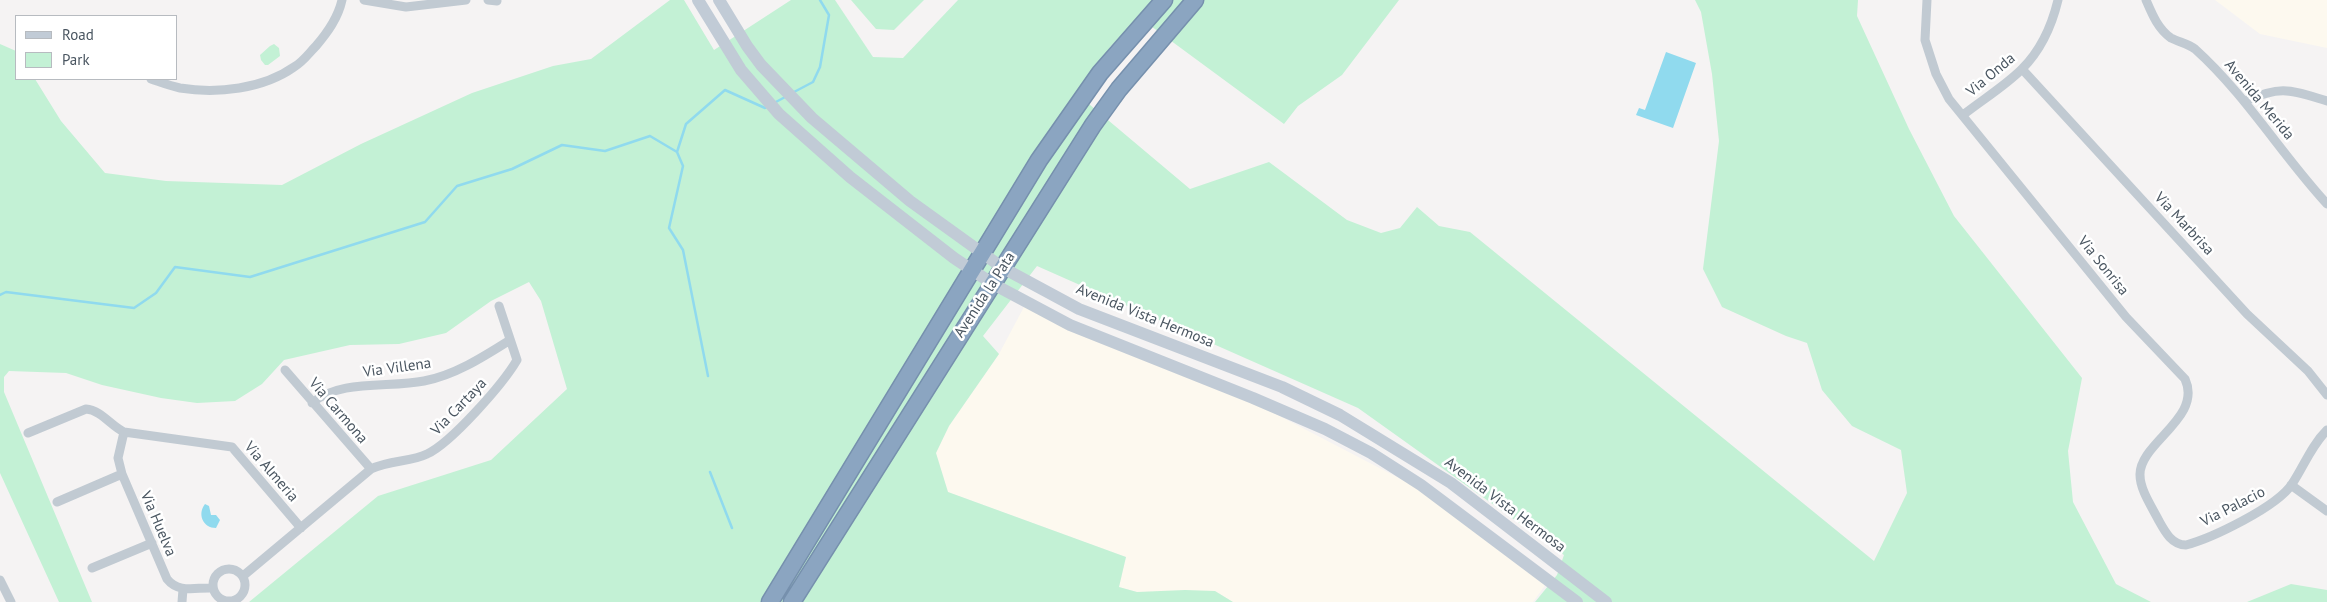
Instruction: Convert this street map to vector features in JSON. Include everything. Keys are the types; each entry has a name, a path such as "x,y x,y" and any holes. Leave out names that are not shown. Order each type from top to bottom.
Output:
{"highway":[{"name":"Avenida la Pata","path":"770,602 982,253 1066,120 1100,73 1164,0"},
{"name":"Avenida la Pata","path":"792,602 1106,107 1194,0"}],"main road":[{"path":"698,0 727,49 766,100 793,127 898,216 972,270 993,284 1070,325 1262,402 1371,453 1421,485 1577,602"},
{"name":"Avenida Vista Hermosa","path":"719,0 747,46 774,80 812,118 910,201 1003,268 1079,309 1282,388 1340,415 1451,483 1606,602"}],"street":[{"path":"154,80 180,88 225,90 250,86 277,77 296,66 327,34 339,12 342,0"},
{"path":"364,0 406,7 466,0"},
{"name":"Via Sonrisa","path":"1927,0 1926,40 1936,74 1949,99 2126,317 2185,379 2189,387 2190,400 2180,416 2145,460 2140,473 2141,485 2166,533 2175,543"},
{"name":"Via Onda","path":"1963,115 2022,69 2042,43 2054,16 2058,0"},
{"name":"Avenida Merida","path":"2146,0 2154,19 2162,28 2171,37 2194,48 2245,101 2327,204"},
{"name":"Via Marbrisa","path":"2022,69 2248,314 2308,371 2327,395"},
{"path":"2245,101 2268,91 2282,90 2296,91 2327,101"},
{"name":"Via Cartaya","path":"243,576 371,469 385,462 424,455 439,447 509,374 517,360 499,306"},
{"name":"Via Villena","path":"312,402 321,395 335,390 424,381 471,364 510,340"},
{"name":"Via Carmona","path":"285,370 371,469"},
{"path":"28,433 86,409 94,409 114,427 124,432"},
{"name":"Via Palacio","path":"2175,543 2190,544 2246,519 2283,495 2292,485 2309,452 2327,430"},
{"name":"Via Huelva","path":"124,432 118,458 122,474 167,579 172,586 183,589"},
{"name":"Via Almeria","path":"124,432 234,448 301,528"},
{"path":"58,502 122,474"},
{"path":"2292,485 2327,511"},
{"path":"92,568 152,543"},
{"path":"228,569 236,570 243,576 244,592 238,599 231,602 222,600 212,588 214,579 219,572 228,569"},
{"path":"0,580 11,602"},
{"path":"182,602 183,589 212,588"}],"shaded area":[{"path":"2215,0 2327,0 2327,48 2260,34"},
{"path":"1025,305 1266,409 1416,487 1546,584 1533,602 1233,602 1215,591 1137,592 1119,587 1126,557 948,492 936,453 949,426 999,354"}],"green space":[{"path":"670,0 684,0 714,50 791,0 835,0 873,57 903,58 958,0 1399,0 1342,75 1298,106 1284,124 1140,18 1111,46 1077,94 1190,189 1269,162 1347,220 1381,233 1400,228 1417,207 1439,226 1470,232 1874,561 1907,493 1901,450 1852,426 1822,390 1807,343 1786,336 1722,307 1703,269 1719,141 1712,74 1701,12 1695,0 1858,0 1857,16 1909,129 1954,216 2082,378 2068,451 2073,502 2116,584 2151,602 1535,602 1557,575 1564,555 1358,408 1037,266 983,336 999,354 949,426 936,453 948,492 1126,557 1119,587 1137,592 1215,591 1233,602 249,602 378,496 491,460 567,389 541,301 529,282 491,301 446,333 399,344 350,345 284,360 262,384 235,401 197,403 161,398 102,385 66,373 9,371 4,377 4,392 92,602 59,602 0,473 0,44 15,51 15,80 36,80 61,121 105,173 166,181 282,185 361,144 472,93 553,66 591,59"},
{"path":"851,0 924,0 894,30 876,29"},
{"path":"274,44 279,48 280,56 268,65 265,65 260,55"},
{"path":"2291,584 2327,590 2327,602 2247,602"}],"water":[{"path":"1666,52 1696,63 1673,128 1636,115 1639,108 1645,110"},
{"path":"205,504 209,506 211,515 216,515 220,520 216,528 208,526 203,520 202,512"}],"waterway":[{"path":"794,92 813,82 820,67 829,15 820,0"},
{"path":"0,295 6,292 134,308 156,293 175,267 250,277 425,222 457,186 512,169 562,145 605,151 650,136 677,152 686,124 725,90 765,108 767,107"},
{"path":"774,103 787,96"},
{"path":"677,152 683,166 669,228 683,250 708,376"},
{"path":"710,472 732,528"}]}
